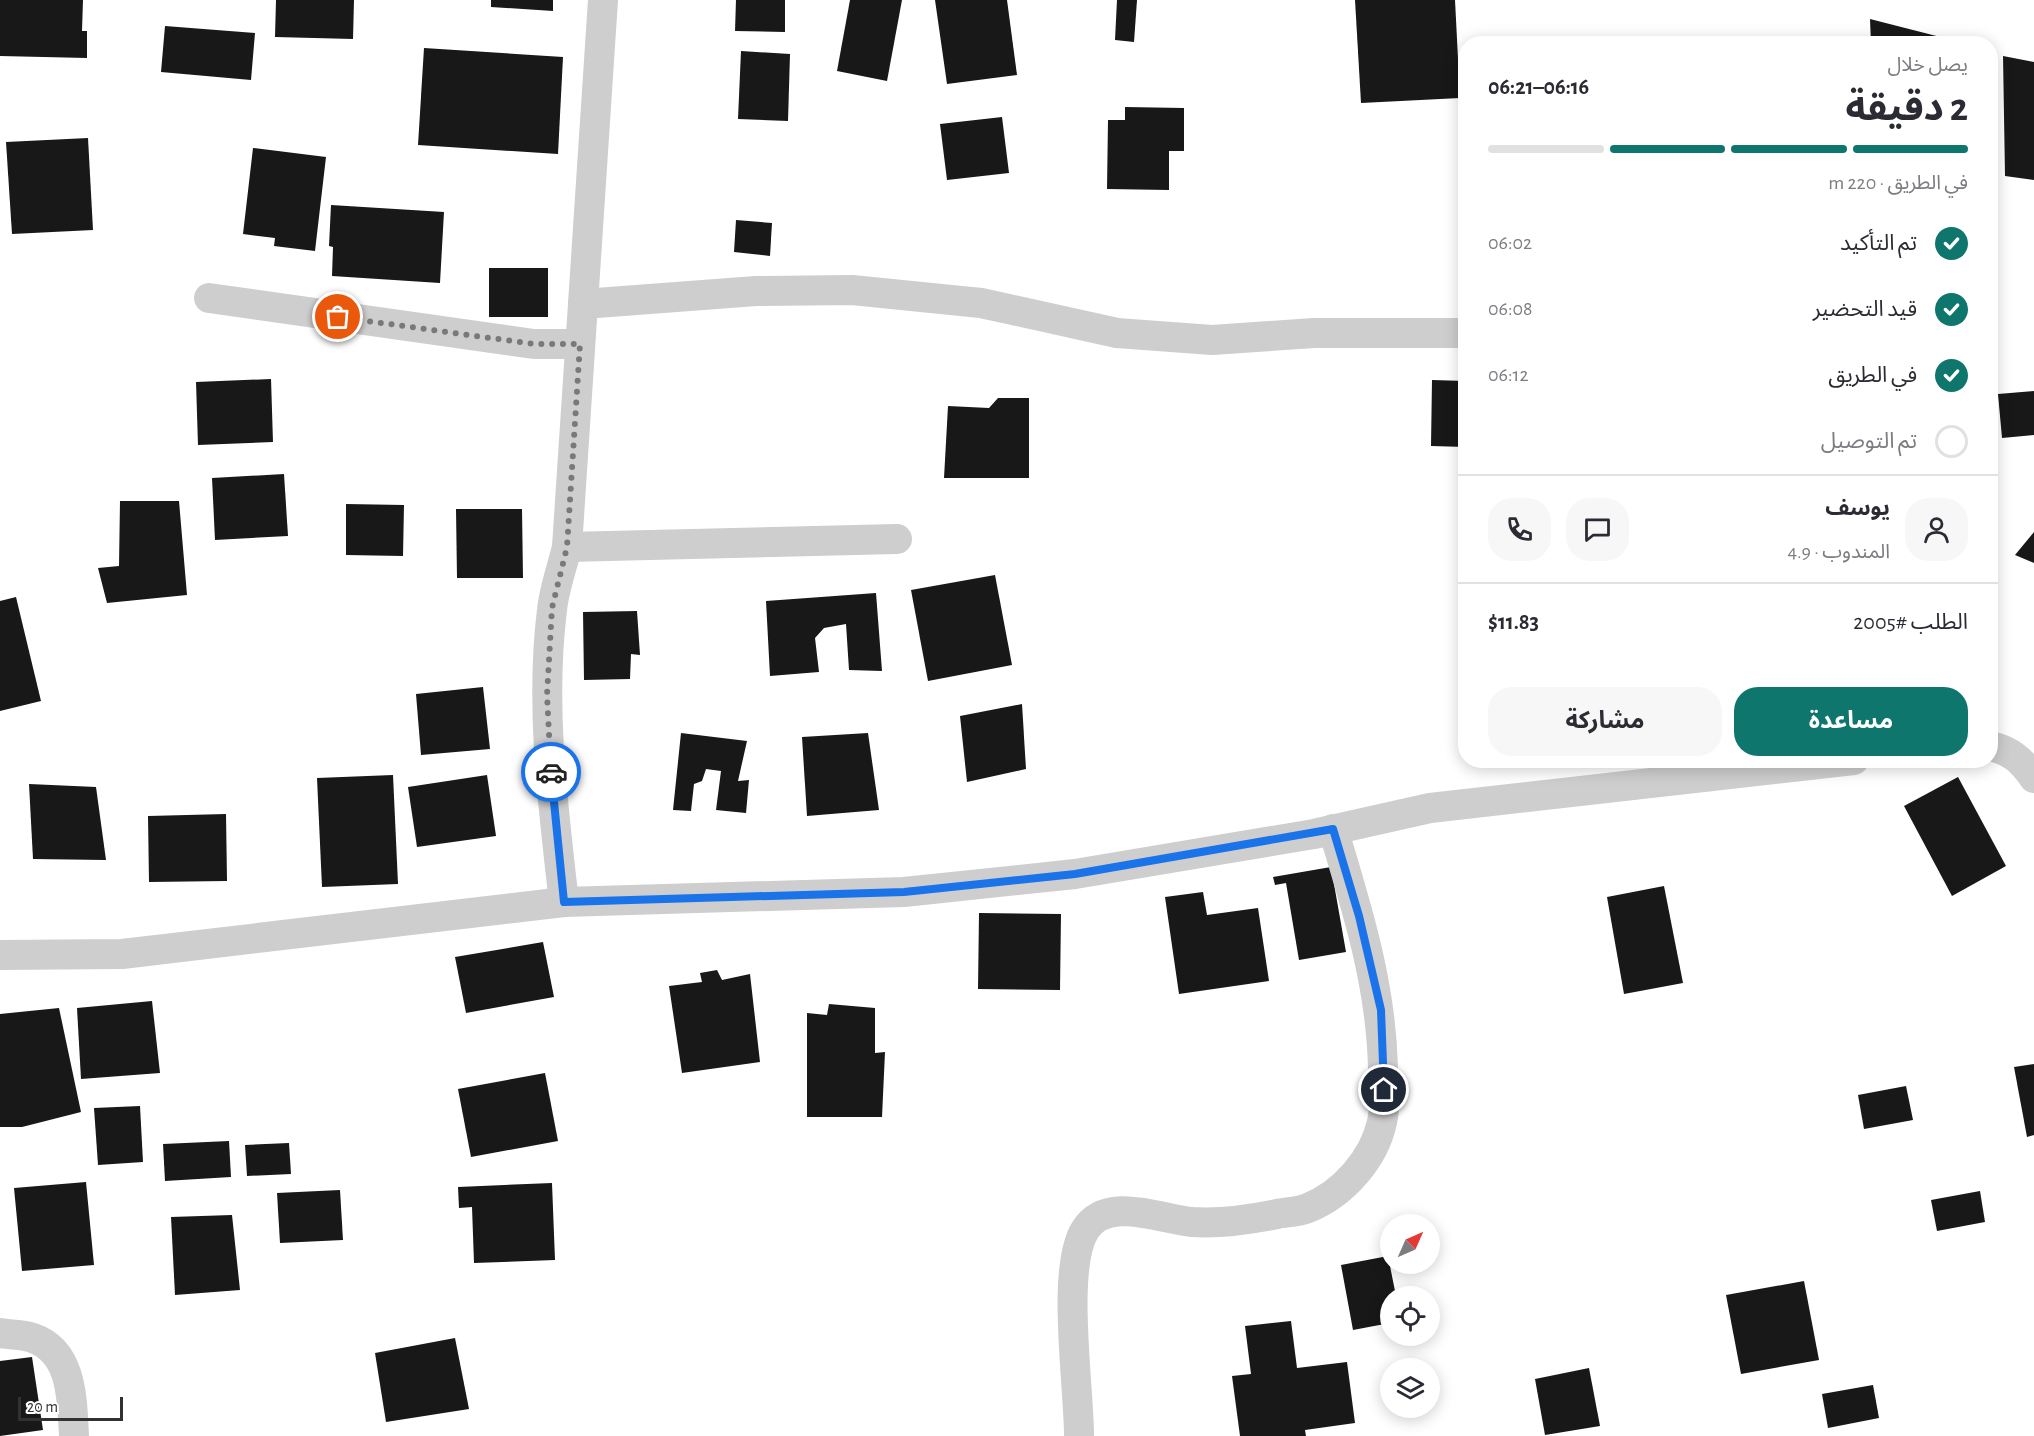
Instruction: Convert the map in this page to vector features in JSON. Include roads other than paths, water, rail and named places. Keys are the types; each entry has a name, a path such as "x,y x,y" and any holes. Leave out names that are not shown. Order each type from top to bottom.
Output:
{"street":[{"path":"564,902 552,793 547,695 552,608 567,547 603,0"},
{"path":"583,304 756,291 852,290 981,303 1117,333 1212,340 1314,333 1458,333"},
{"path":"208,298 534,344 580,344"},
{"path":"567,547 897,539"},
{"path":"1998,748 2006,749 2021,760 2034,778"},
{"path":"0,955 122,954 564,902 904,892 1075,874 1333,829 1430,808 1783,768"},
{"path":"1079,1436 1072,1299 1075,1256 1086,1229 1103,1214 1137,1212 1191,1222 1240,1222 1308,1208 1346,1184 1365,1162 1382,1123 1384,1090 1381,1010 1359,916 1333,829"},
{"path":"0,1333 32,1337 53,1349 71,1386 74,1436"}]}
